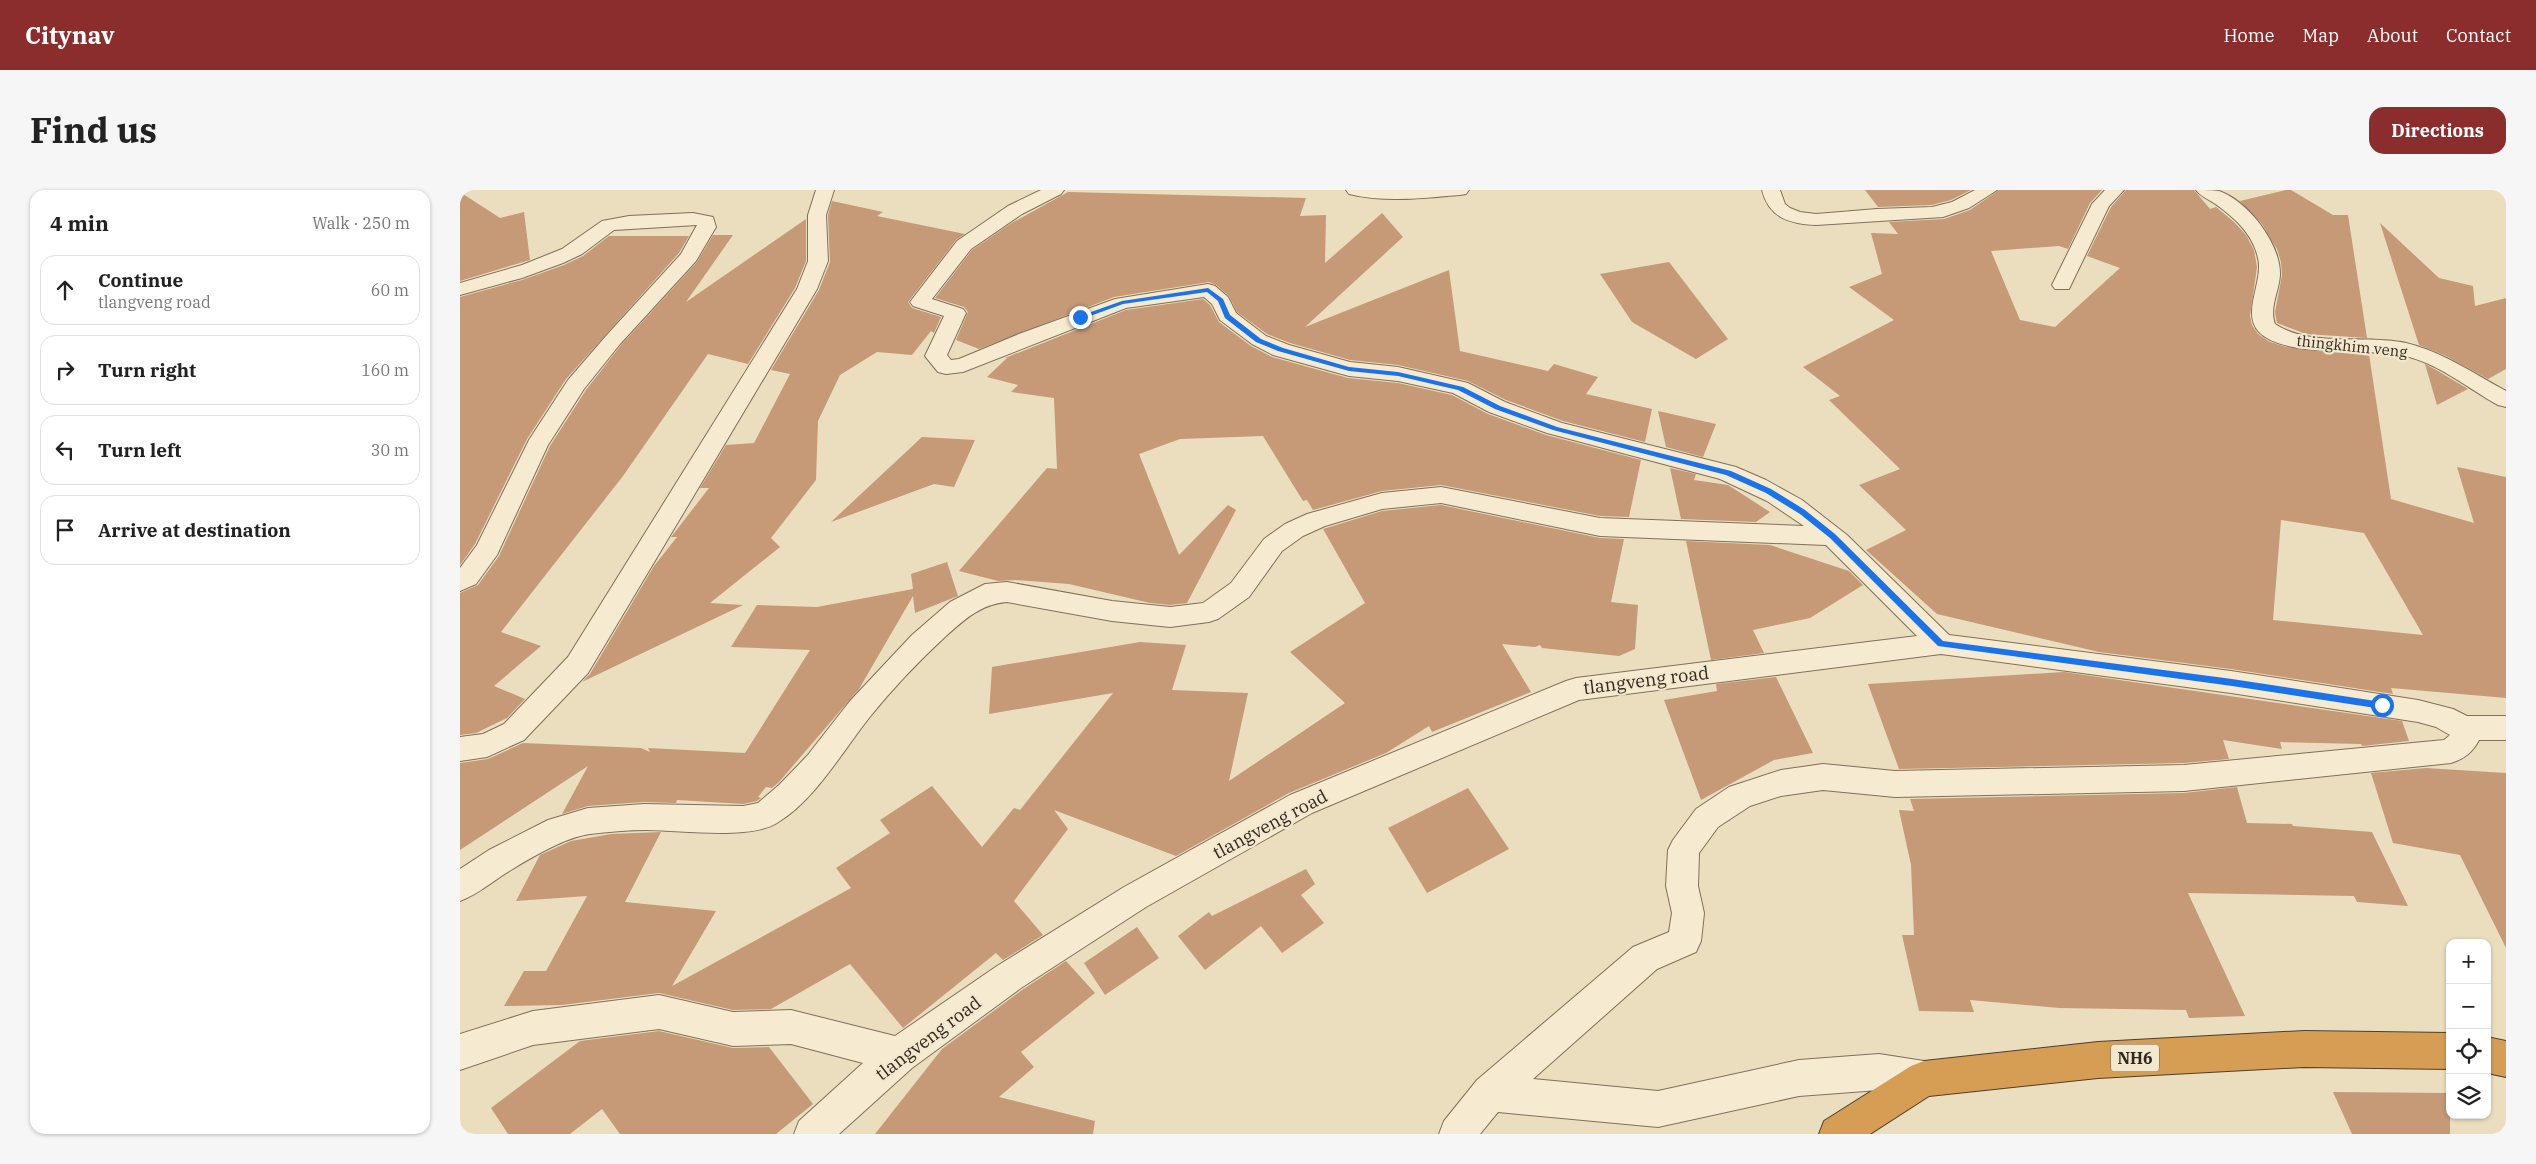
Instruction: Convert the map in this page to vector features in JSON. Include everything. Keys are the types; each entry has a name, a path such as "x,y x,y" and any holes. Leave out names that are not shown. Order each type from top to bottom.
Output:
{"highway":[{"name":"NH6","path":"1837,1134 1924,1079 2098,1060 2284,1050 2446,1050"},
{"path":"2491,1056 2506,1059"}],"street":[{"path":"460,749 487,745 514,732 578,665 808,289 818,261 817,215 826,190"},
{"path":"1054,190 1015,210 964,245 920,302 956,313 936,356 946,367 963,365 1026,338 1122,303 1208,290 1221,301 1227,316 1259,340 1280,350 1349,369 1398,374 1460,388 1498,407 1555,428 1728,473 1769,491 1802,512 1832,536 1941,644"},
{"path":"1355,190 1391,195 1460,190"},
{"path":"1771,190 1775,205 1787,214 1812,219 1833,220 1867,214 1909,216 1953,208 1988,190"},
{"path":"2062,285 2101,204 2115,190"},
{"name":"thingkhim veng","path":"2205,190 2223,200 2248,221 2265,247 2270,273 2262,315 2266,327 2282,338 2405,348 2437,361 2506,400"},
{"path":"460,289 519,273 569,252 584,244 595,232 610,225 693,219 706,222 707,227 689,257 612,340 576,385 537,445 488,549 467,577 460,582"},
{"path":"460,887 500,860 559,830 588,821 644,817 743,819 766,814 790,794 810,772 860,708 922,642 959,609 986,594 1007,592 1112,611 1170,617 1209,612 1240,590 1273,545 1294,530 1316,520 1382,501 1441,495 1600,527 1832,536"},
{"name":"tlangveng road","path":"812,1134 899,1056 1009,976 1127,902 1301,804 1576,689 1941,644 2222,681 2409,710 2442,717 2463,728 2506,728"},
{"path":"1457,1134 1490,1093 1645,958 1684,941 1688,913 1682,886 1684,850 1707,818 1740,796 1782,782 1823,777 1895,784 2194,777 2451,751 2464,740 2467,732 2463,728"},
{"path":"460,1052 533,1028 659,1012 733,1028 791,1027 899,1056"},
{"path":"1490,1093 1658,1109 1799,1078 1879,1072 1924,1079"}],"building":[{"path":"1865,190 1971,190 1951,200 1932,205 1878,207"},
{"path":"1999,190 2102,190 2090,203 2068,249 2059,246 1991,251 2020,320 2055,327 2120,268 2087,256 2111,207 2126,190 2194,190 2210,209 2216,207 2234,222 2246,235 2254,250 2257,267 2250,316 2252,325 2258,334 2270,342 2286,347 2326,352 2369,354 2391,499 2474,523 2457,467 2506,477 2506,698 2391,688 2393,694 2231,669 2099,652 1937,614 1866,550 1906,530 1859,485 1900,469 1829,400 1840,396 1803,367 1894,320 1849,287 1882,274 1871,233 1898,234 1889,222 1944,219 1970,210","holes":["2281,520 2364,533 2423,635 2273,620"]},
{"path":"2291,190 2333,215 2348,215 2367,338 2306,334 2277,323 2275,312 2282,275 2281,262 2277,249 2262,224 2240,201"},
{"path":"460,192 500,218 524,212 530,260 460,281"},
{"path":"1068,192 1306,198 1300,216 1326,215 1325,263 1382,213 1403,237 1305,327 1449,270 1460,351 1548,371 1554,364 1598,377 1586,394 1652,409 1645,442 1563,421 1506,400 1468,381 1398,365 1350,360 1290,343 1267,334 1237,312 1229,296 1216,285 1209,282 1114,297 979,349 956,340 968,312 964,307 935,298 972,250 1010,224"},
{"path":"832,201 883,212 877,216 965,234 956,240 908,302 912,308 941,317 934,333 931,331 912,355 877,352 840,375 818,421 816,480 771,538 780,547 710,603 743,605 582,682 590,674 654,566 677,537 671,537 709,488 700,488 726,445 754,443 790,374 771,370 819,290 830,262 828,215"},
{"path":"806,219 806,261 795,288 748,364 708,354 623,476 501,632 541,646 494,686 525,699 507,718 476,733 460,735 460,593 478,585 499,556 550,446 586,390 621,345 697,262 713,235 733,235 686,302"},
{"path":"2380,223 2439,278 2473,286 2475,306 2506,298 2506,369 2488,379 2446,356 2419,345"},
{"path":"609,236 689,236 679,253 566,379 527,439 475,544 460,565 460,297 522,280 564,265 583,256"},
{"path":"1669,262 1728,339 1696,359 1632,322 1600,274"},
{"path":"1203,299 1210,305 1219,322 1251,346 1272,357 1348,378 1398,383 1452,395 1488,414 1546,435 1641,460 1629,517 1600,516 1441,485 1382,491 1313,510 1307,500 1303,501 1263,436 1180,439 1139,454 1179,555 1228,505 1236,510 1187,603 1170,605 1150,603 1069,584 1016,580 998,581 959,571 1047,468 1057,469 1054,398 1011,392 1018,385 987,377 1007,358 1005,358 1126,310"},
{"path":"2425,364 2438,371 2468,389 2437,405"},
{"path":"1658,411 1716,424 1703,457 1666,447"},
{"path":"922,437 975,440 954,487 934,484 831,522"},
{"path":"1670,468 1696,474 1694,480 1728,485 1770,512 1756,522 1681,519"},
{"path":"1441,505 1600,538 1624,539 1611,602 1638,605 1635,649 1619,656 1542,648 1540,645 1535,647 1502,644 1531,692 1432,732 1429,726 1386,753 1289,793 1176,856 1054,810 1068,829 1014,901 1043,935 1003,960 996,953 903,1028 850,964 771,1009 733,1010 659,993 562,1005 504,1006 524,971 546,971 587,896 516,901 540,855 571,841 611,834 661,832 625,902 716,911 672,986 851,888 836,868 890,833 880,820 932,786 982,847 1014,808 1020,810 1113,693 989,714 992,667 1140,642 1186,645 1172,690 1248,693 1229,781 1345,703 1290,652 1365,603 1323,529 1382,511"},
{"path":"1686,541 1770,545 1849,571 1863,585 1810,618 1753,630 1764,653 1711,660"},
{"path":"947,562 958,596 915,613 913,596 859,689 779,782 772,788 766,787 758,797 761,798 757,801 743,804 677,800 676,803 644,802 588,806 562,814 588,766 460,850 460,763 488,759 523,743 641,748 650,752 648,748 745,753 810,650 731,647 757,605 817,607 913,589 911,574"},
{"path":"2064,672 2402,721 2409,741 2362,746 2361,744 2280,742 2282,749 2223,740 2229,759 2184,763 1899,769 1868,684"},
{"path":"1776,677 1813,753 1774,760 1701,800 1664,700 1717,691 1716,684"},
{"path":"2426,768 2506,773 2506,948 2460,855 2393,843 2371,773"},
{"path":"2237,787 2247,823 2292,824 2293,826 2372,832 2408,906 2357,902 2354,896 2188,893 2245,1016 2189,1018 2186,1010 2059,1008 1970,1000 1974,1012 1919,1011 1902,935 1914,935 1911,865 1899,810 1914,811 1910,799 2184,793"},
{"path":"1468,788 1509,849 1427,893 1388,828"},
{"path":"1306,869 1315,884 1301,895 1324,923 1282,953 1261,926 1205,970 1178,936 1209,912 1212,916"},
{"path":"1137,927 1159,958 1105,995 1084,963"},
{"path":"1066,961 1095,993 1021,1052 1034,1067 999,1097 1095,1121 1093,1134 875,1134 942,1049 1022,990"},
{"path":"659,1031 733,1048 769,1047 813,1104 776,1134 620,1134 602,1109 570,1134 508,1134 491,1108 580,1041"},
{"path":"2333,1092 2446,1093 2446,1119 2450,1119 2450,1134 2352,1134"}],"route":[{"path":"1080,317 1122,303 1191,291 1208,290 1221,301 1227,316 1259,340 1280,350 1349,369 1398,374 1460,388 1498,407 1555,428 1728,473 1769,491 1802,512 1832,536 1941,644 2232,682 2382,705"}]}
